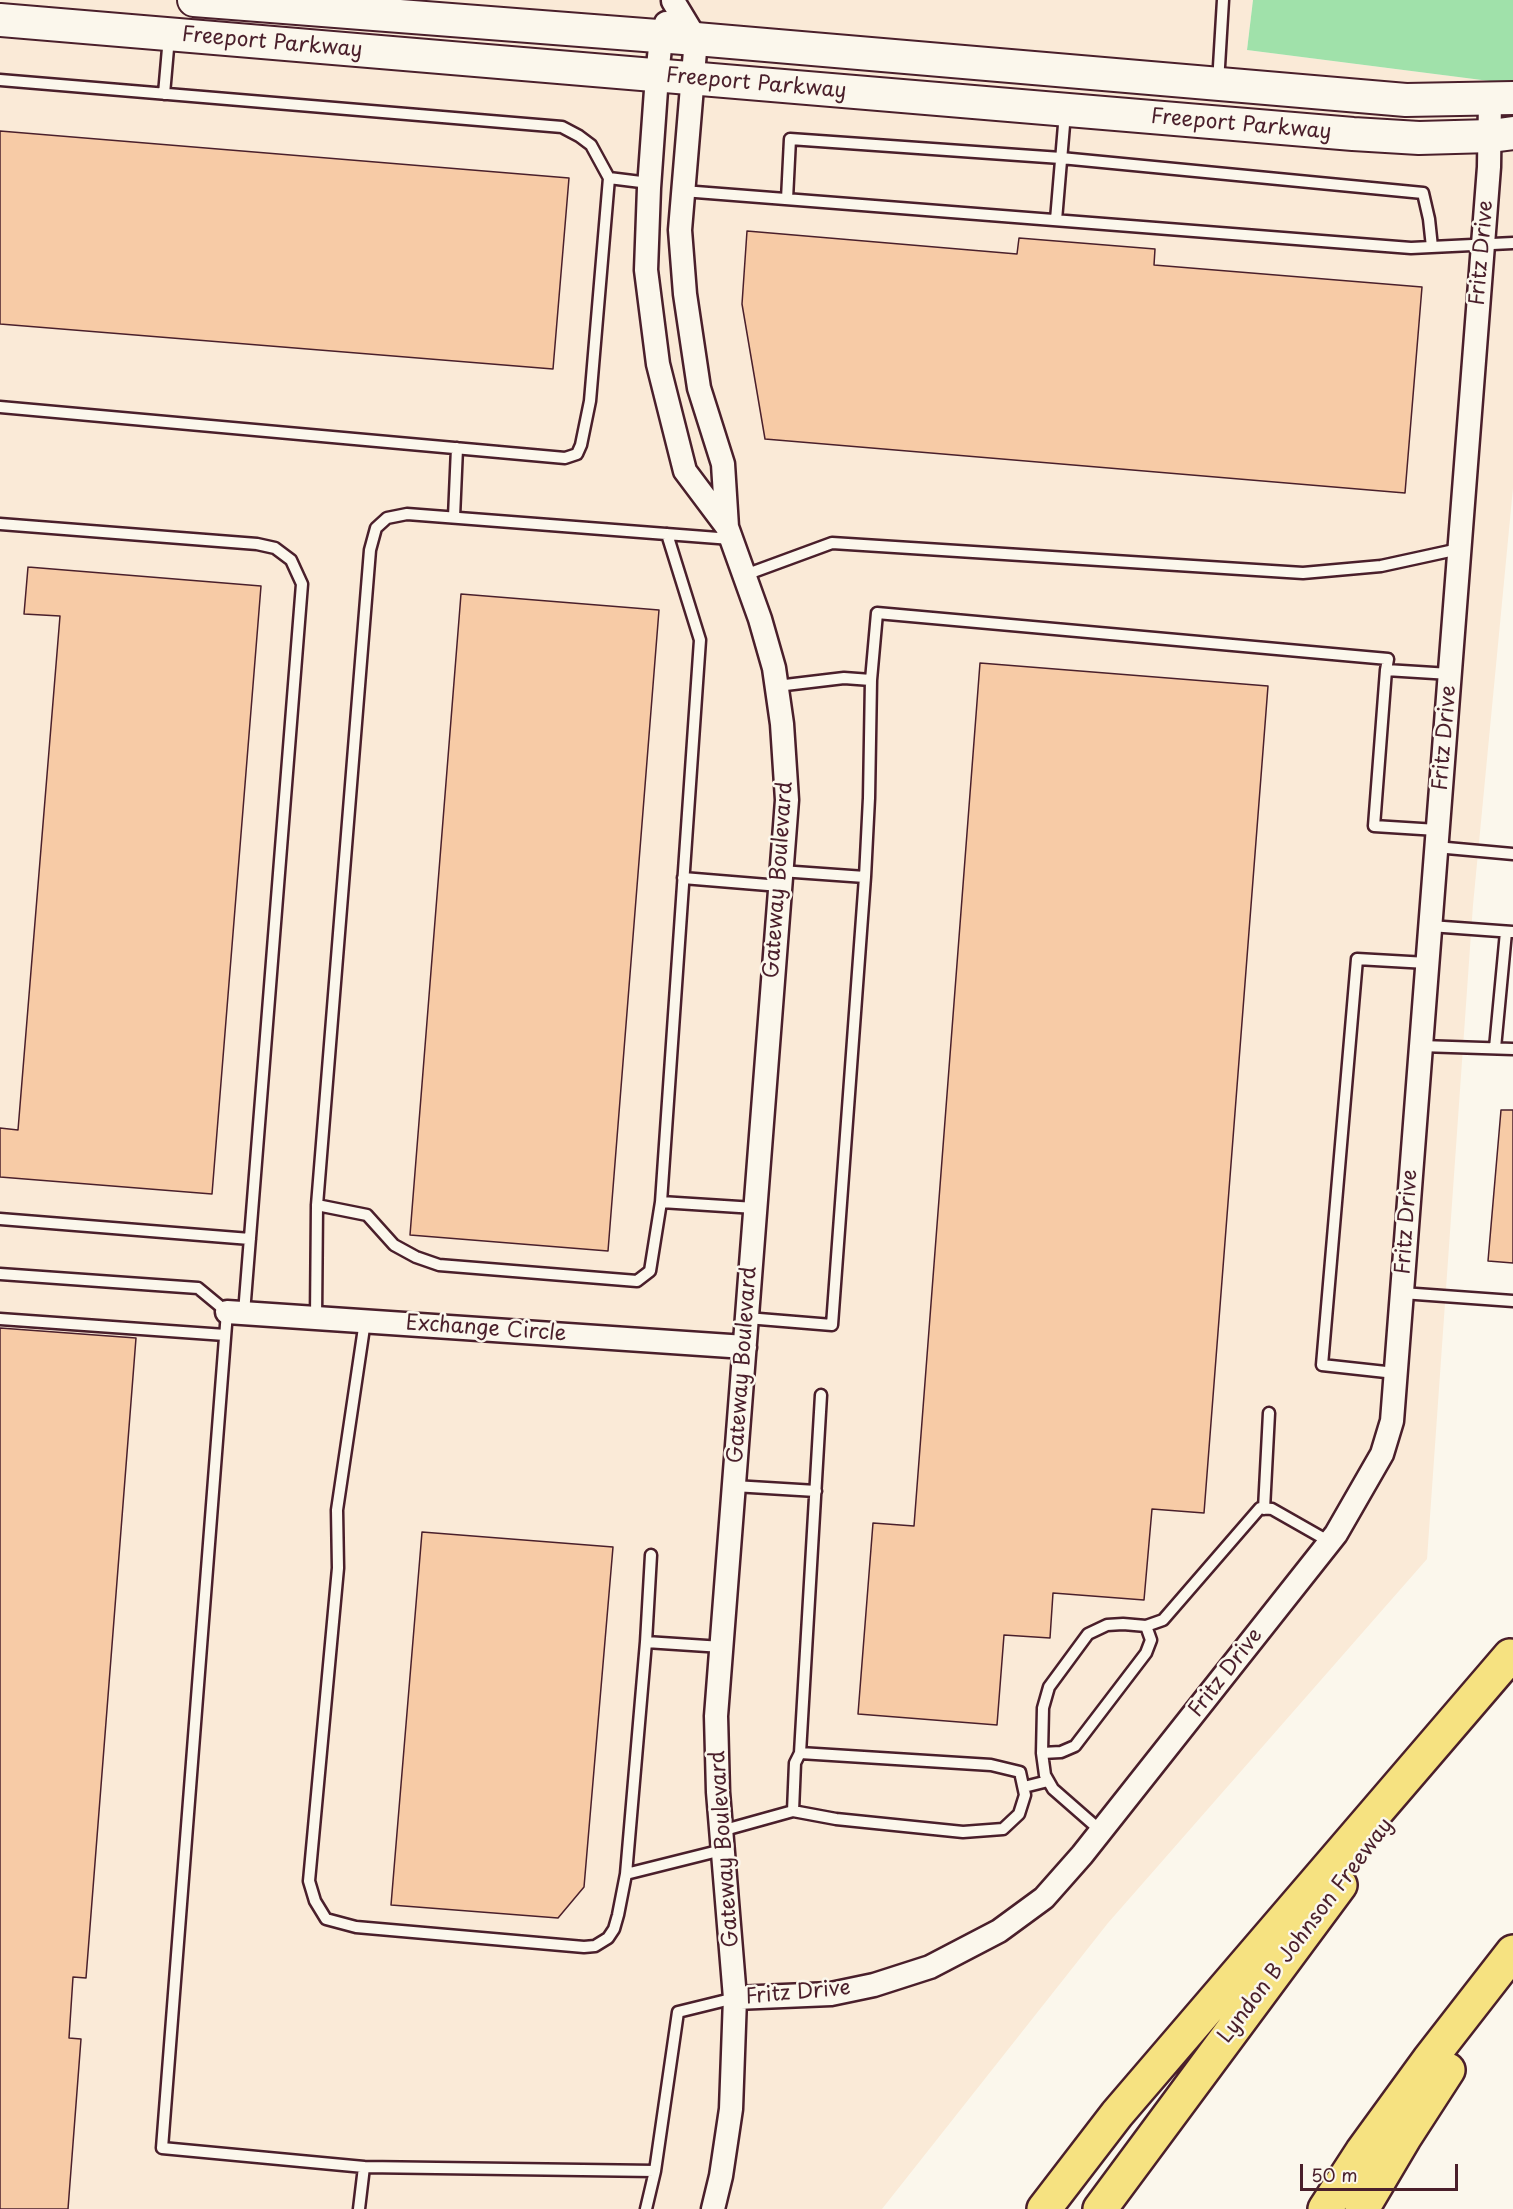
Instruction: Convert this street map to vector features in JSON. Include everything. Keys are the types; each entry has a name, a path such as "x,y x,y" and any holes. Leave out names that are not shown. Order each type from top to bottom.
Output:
{"highway":[{"path":"1044,2209 1117,2114 1511,1654"},
{"name":"Lyndon B Johnson Freeway","path":"1100,2209 1511,1654"},
{"path":"1325,2209 1362,2152 1429,2060 1513,1952"},
{"path":"1362,2209 1404,2138 1513,1972"}],"main road":[{"name":"Freeport Parkway","path":"194,0 262,3 1406,100 1501,99"},
{"name":"Freeport Parkway","path":"0,20 1364,135 1419,138 1502,134"}],"street":[{"name":"Gateway Boulevard","path":"673,0 661,38 649,183 646,270 658,364 685,471 729,533 760,619 777,686 786,761 787,800 716,1716 722,1841 735,1998 731,2109 721,2176 713,2209"},
{"name":"Gateway Boulevard","path":"673,0 696,39 680,230 685,294 699,388 723,464 729,533"},
{"name":"Fritz Drive","path":"735,1998 831,1994 874,1985 930,1967 999,1931 1044,1898 1101,1831 1330,1542 1383,1454 1392,1421 1483,245 1502,134 1501,99"},
{"name":"Exchange Circle","path":"236,1312 745,1347"}],"lane":[{"path":"1218,83 1223,0"},
{"path":"164,94 170,34"},
{"path":"0,80 562,127 591,145 609,178 590,401 577,454 565,458 0,407"},
{"path":"1056,220 1065,110"},
{"path":"787,199 790,140 1061,158 1422,193 1428,212 1432,247"},
{"path":"609,178 649,183"},
{"path":"683,191 1411,248 1513,243"},
{"path":"454,517 457,448"},
{"path":"316,1318 317,1205 370,550 376,528 387,518 407,514 666,534 729,533"},
{"path":"0,524 257,544 275,548 291,560 302,584 250,1239 236,1312 225,1335 162,2148 364,2167 655,2172"},
{"path":"317,1205 367,1215 394,1245 416,1257 439,1265 637,1281 650,1271 661,1203 700,640 666,534"},
{"path":"745,575 832,543 1303,573 1381,566 1459,549"},
{"path":"747,1318 832,1325 865,877 871,680 877,613 1388,660 1374,826 1513,854"},
{"path":"1386,670 1450,674"},
{"path":"777,686 844,678 871,680"},
{"path":"683,878 865,877"},
{"path":"1430,926 1510,932 1495,1048"},
{"path":"1395,1373 1322,1365 1358,959 1427,963"},
{"path":"1421,1047 1513,1049"},
{"path":"661,1203 755,1208"},
{"path":"0,1219 250,1239"},
{"path":"0,1274 198,1288 236,1312"},
{"path":"1402,1293 1513,1301"},
{"path":"0,1319 225,1335"},
{"path":"365,1321 337,1510 338,1568 309,1881 315,1901 326,1919 356,1927 584,1947 595,1946 608,1938 614,1929 626,1874 646,1642 651,1555"},
{"path":"793,1810 795,1763 800,1753 821,1395"},
{"path":"1264,1509 1269,1413"},
{"path":"734,1486 816,1491"},
{"path":"1101,1831 1053,1789 1045,1776 1042,1753 1043,1708 1049,1687 1088,1634 1107,1625 1146,1626 1163,1620 1260,1509 1272,1509 1330,1542"},
{"path":"1042,1753 1061,1752 1075,1746 1146,1653 1151,1640 1146,1626"},
{"path":"646,1642 722,1647"},
{"path":"626,1874 722,1841 793,1810 836,1820 963,1832 1003,1829 1019,1814 1025,1795 1020,1772 991,1765 800,1753"},
{"path":"1024,1787 1048,1781"},
{"path":"646,2209 655,2172 678,2012 735,1998"},
{"path":"359,2209 364,2167"}],"shaded area":[{"path":"0,0 1253,0 1247,50 1513,84 1513,488 1473,905 1427,1559 1108,1923 882,2209 0,2209"}],"green space":[{"path":"1253,0 1513,0 1513,84 1247,50"}],"building":[{"path":"0,131 569,178 553,369 0,324"},
{"path":"747,231 1017,254 1019,238 1155,249 1154,265 1422,287 1405,493 765,439 742,304"},
{"path":"28,567 261,586 212,1194 0,1177 0,1128 18,1130 60,616 24,614"},
{"path":"461,594 659,610 608,1251 410,1235"},
{"path":"980,663 1268,686 1204,1513 1152,1509 1144,1600 1053,1593 1050,1638 1004,1635 997,1725 858,1714 873,1523 914,1526"},
{"path":"1501,1110 1513,1110 1513,1263 1488,1261"},
{"path":"0,1328 136,1338 86,1978 73,1977 69,2038 81,2039 68,2209 0,2209"},
{"path":"422,1532 613,1547 584,1887 558,1918 391,1905"}]}
